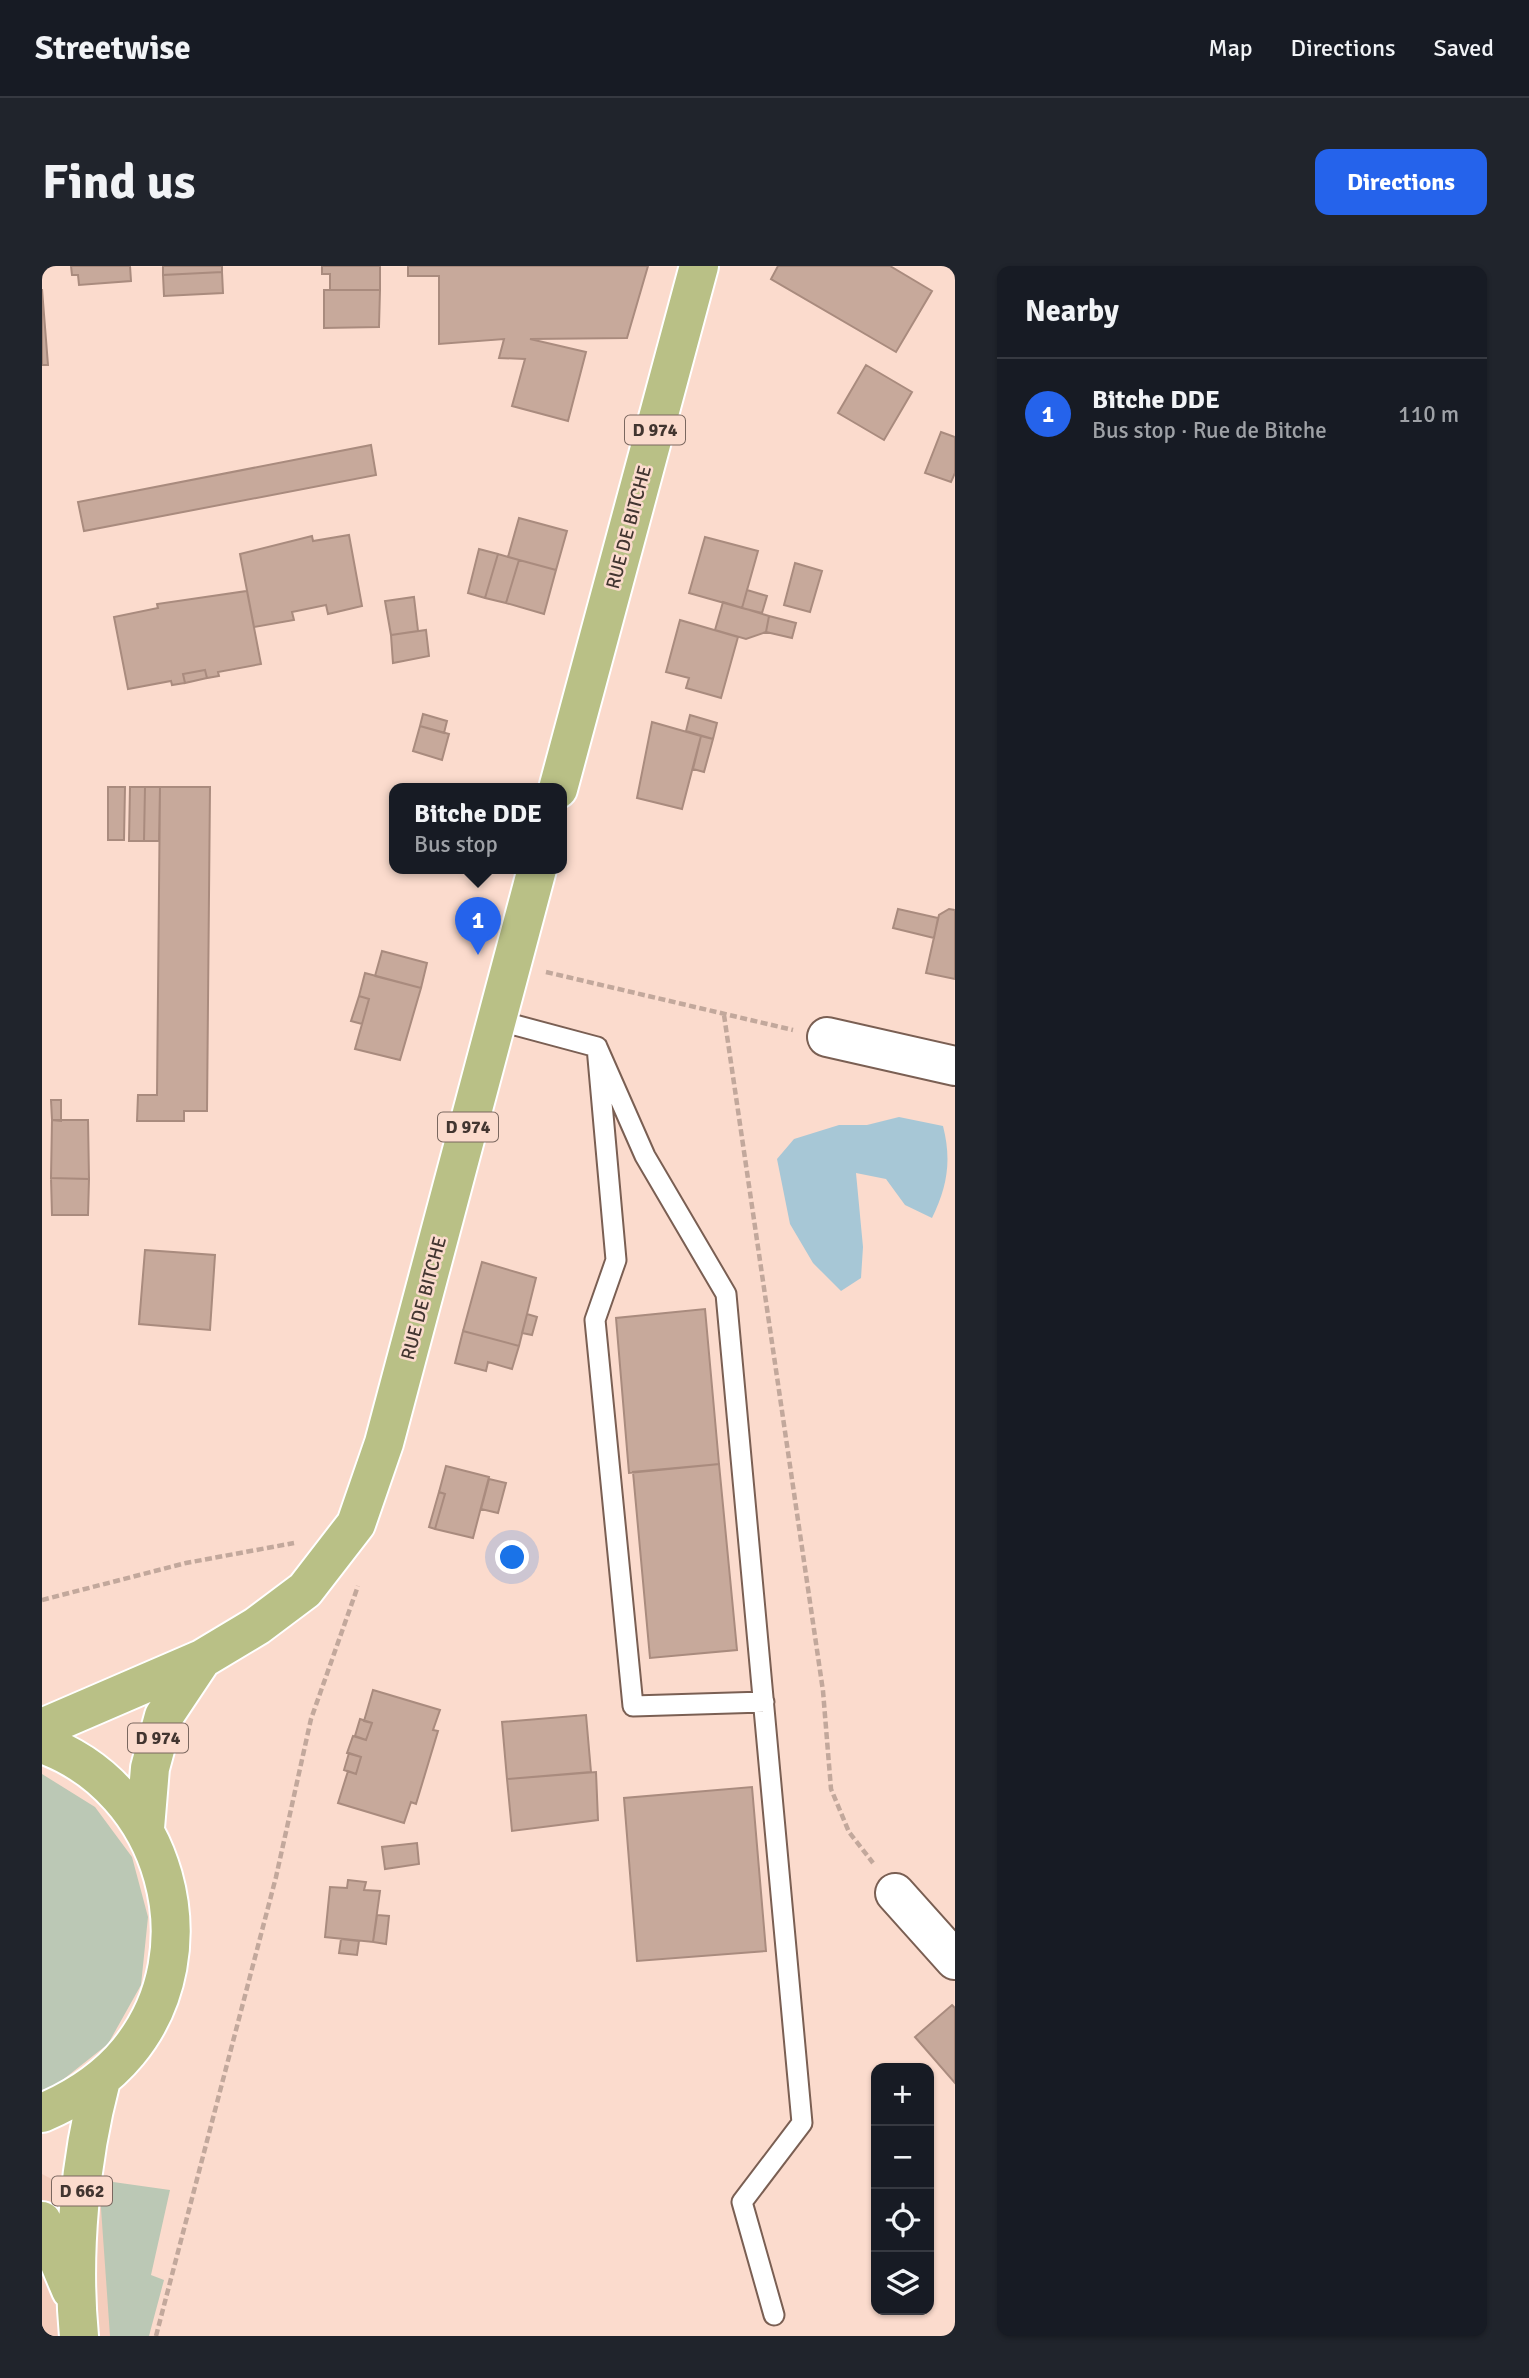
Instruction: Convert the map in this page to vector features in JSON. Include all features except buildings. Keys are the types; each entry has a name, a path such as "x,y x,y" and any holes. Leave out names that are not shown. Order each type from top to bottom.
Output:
{"main road":[{"name":"RUE DE BITCHE","path":"560,783 699,266"},
{"name":"RUE DE BITCHE","path":"42,1728 202,1659 257,1626 305,1590 356,1524 384,1443 536,874"},
{"name":"RUE DE BITCHE","path":"145,1828 150,1768 164,1716 202,1659"},
{"path":"42,1744 92,1770 121,1796 145,1828 164,1877 170,1902 172,1942 165,1981 151,2018 129,2052 101,2080 69,2101 42,2113"},
{"name":"D 662","path":"77,2320 83,2166 90,2122 101,2080"},
{"name":"D 662","path":"42,2221 77,2320"}],"street":[{"path":"827,1037 955,1066"},
{"path":"895,1893 955,1960"}],"lane":[{"path":"496,1020 597,1047"},
{"path":"597,1047 616,1260 595,1320 633,1706 764,1702"},
{"path":"597,1047 645,1156 726,1294 802,2123 742,2202 774,2315"}],"path":[{"path":"511,964 827,1037"},
{"path":"724,1015 823,1691 831,1790 849,1832 895,1893"},
{"path":"42,1600 186,1563 296,1543 304,1538"},
{"path":"156,2336 276,1877 311,1719 359,1583"}],"shaded area":[{"path":"42,2174 147,2229 112,2336 42,2336"}],"green space":[{"path":"42,1774 95,1807 132,1857 148,1917 141,1985 108,2044 55,2086 42,2090"},
{"path":"99,2180 170,2190 151,2275 164,2280 149,2336 110,2336"}],"water":[{"path":"899,1117 943,1126 947,1162 941,1195 932,1218 905,1205 886,1179 856,1173 863,1247 861,1278 841,1291 813,1263 790,1224 777,1159 794,1139 839,1125 867,1125"}],"place":[{"name":"Bitche DDE","path":"478,955"}]}
